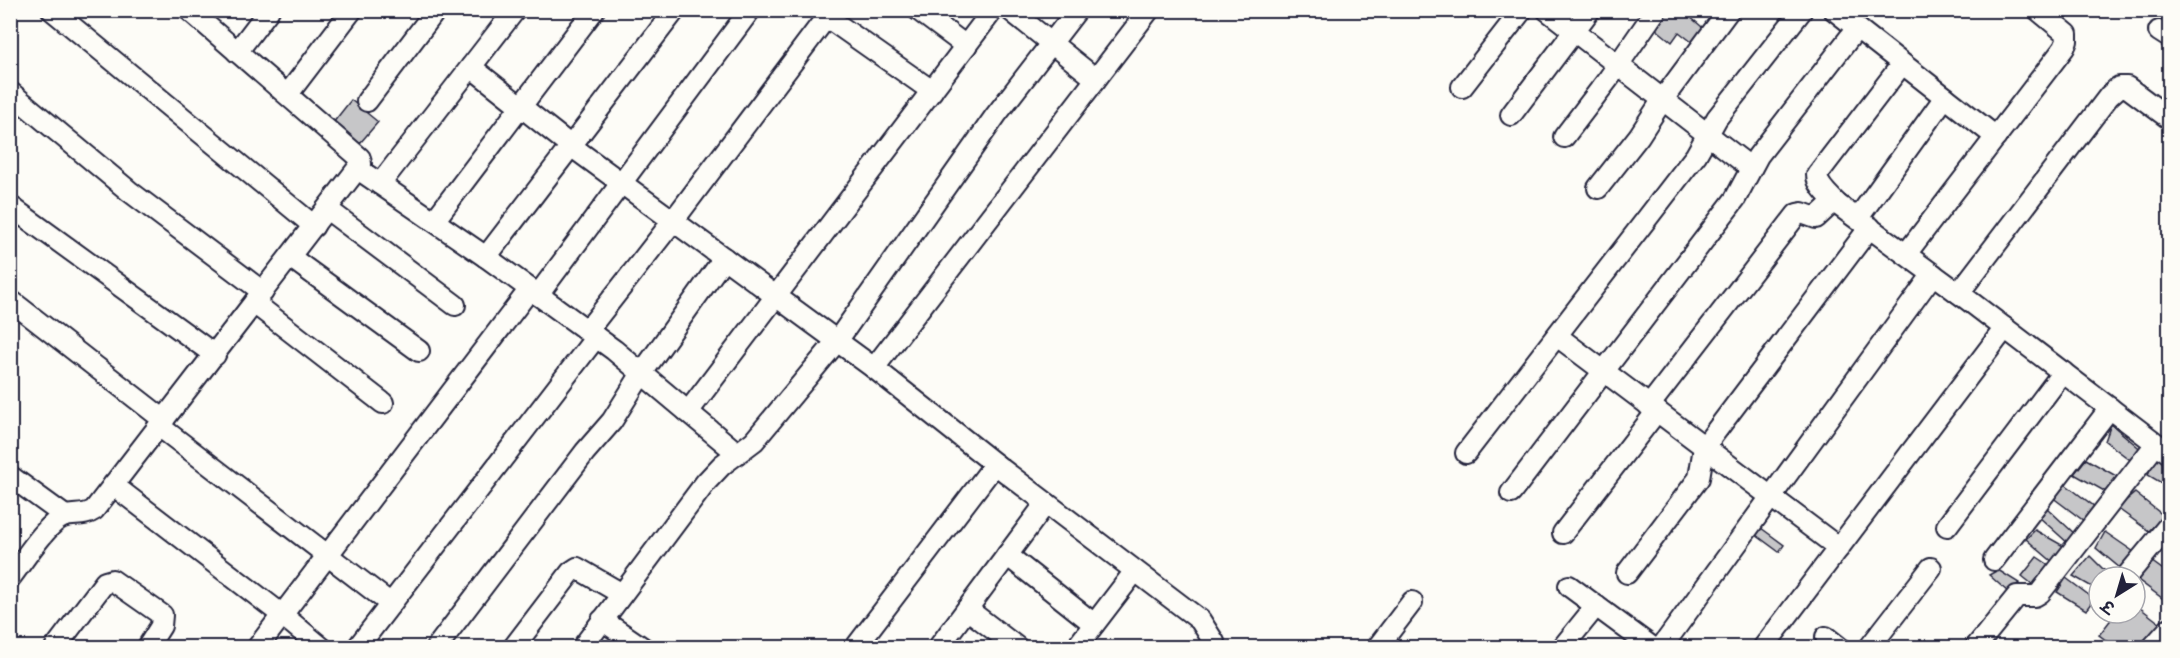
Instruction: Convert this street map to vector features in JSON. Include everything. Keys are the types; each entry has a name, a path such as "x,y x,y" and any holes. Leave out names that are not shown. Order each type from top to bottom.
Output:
{"street":[{"path":"52,10 314,226"},
{"path":"10,578 52,523 65,516 88,514 94,510 361,164 360,158 189,10"},
{"path":"237,51 269,10"},
{"path":"288,94 352,10"},
{"path":"367,101 435,10"},
{"path":"380,184 515,10"},
{"path":"434,221 594,10"},
{"path":"486,257 675,10"},
{"path":"257,648 281,614 622,183 750,10"},
{"path":"918,10 966,46"},
{"path":"688,412 993,10"},
{"path":"1010,10 1096,79"},
{"path":"582,648 706,482 722,465 754,441 837,341 996,115 1077,10"},
{"path":"874,368 1149,10"},
{"path":"1462,87 1522,10"},
{"path":"1547,10 1751,168"},
{"path":"1511,115 1590,10"},
{"path":"1564,137 1656,10"},
{"path":"1598,188 1639,136 1663,99 1729,10"},
{"path":"1466,453 1696,155 1717,118 1802,10"},
{"path":"1834,10 1996,137"},
{"path":"1906,254 2067,41 2065,31 2038,10"},
{"path":"357,648 592,334 819,15 831,20 932,91"},
{"path":"1511,494 1735,199 1751,168 1857,28"},
{"path":"1902,64 1817,175 1820,185 1837,204 1959,293 2163,449 2040,593 2035,596 2017,596 1975,648"},
{"path":"471,67 571,146 874,368 995,464 1200,620 1215,646"},
{"path":"1959,293 2102,105 2119,87 2127,87 2169,119"},
{"path":"10,92 383,403"},
{"path":"1627,573 1699,478 1704,447 1864,222 1945,97"},
{"path":"358,169 486,257 592,334 738,453"},
{"path":"1563,533 1797,214 1802,213 1816,218 1832,203 1837,204"},
{"path":"10,206 214,355"},
{"path":"327,209 455,305"},
{"path":"290,257 419,351"},
{"path":"436,648 585,452 604,431 642,373 724,258"},
{"path":"1661,648 1933,274"},
{"path":"10,300 391,604"},
{"path":"1763,648 2005,328"},
{"path":"1557,336 1839,548"},
{"path":"1947,526 2063,372"},
{"path":"1994,560 2110,408"},
{"path":"855,648 995,464"},
{"path":"10,476 65,516"},
{"path":"114,485 281,614 321,648"},
{"path":"938,648 1046,503"},
{"path":"2136,565 2169,524"},
{"path":"1007,555 1094,624"},
{"path":"513,648 571,572 577,568 622,594"},
{"path":"1869,648 1931,568"},
{"path":"1076,648 1135,571"},
{"path":"55,648 105,582 112,580 162,615 161,626 147,648"},
{"path":"1569,586 1642,645"},
{"path":"1377,648 1412,602"},
{"path":"1563,648 1596,606"},
{"path":"967,609 1018,648"},
{"path":"602,620 643,648"},
{"path":"2152,648 2169,628"}],"building":[{"path":"1661,10 1673,10 1678,14 1682,10 1708,32 1697,46 1679,32 1672,42 1650,24"},
{"path":"351,100 378,122 355,149 329,128"},
{"path":"2111,424 2144,452 2133,462 2105,441"},
{"path":"2155,455 2170,467 2170,488 2148,475"},
{"path":"2086,459 2118,477 2106,492 2074,474"},
{"path":"2065,484 2095,507 2084,521 2052,497"},
{"path":"2135,493 2164,516 2149,531 2117,508"},
{"path":"2047,508 2077,536 2069,544 2038,516"},
{"path":"1757,525 1784,545 1779,552 1752,532"},
{"path":"2035,530 2067,548 2055,564 2026,539"},
{"path":"2105,532 2137,554 2124,565 2116,565 2096,548"},
{"path":"2090,556 2099,565 2087,565 2087,584 2073,576"},
{"path":"2037,557 2052,567 2037,588 2022,576"},
{"path":"2151,561 2170,575 2170,604 2147,587 2147,567"},
{"path":"1998,570 2019,583 2008,592 1989,575"},
{"path":"2066,578 2087,594 2087,609 2086,610 2057,592"},
{"path":"2147,613 2161,624 2140,648 2117,648 2099,635 2107,625 2147,625"}]}
